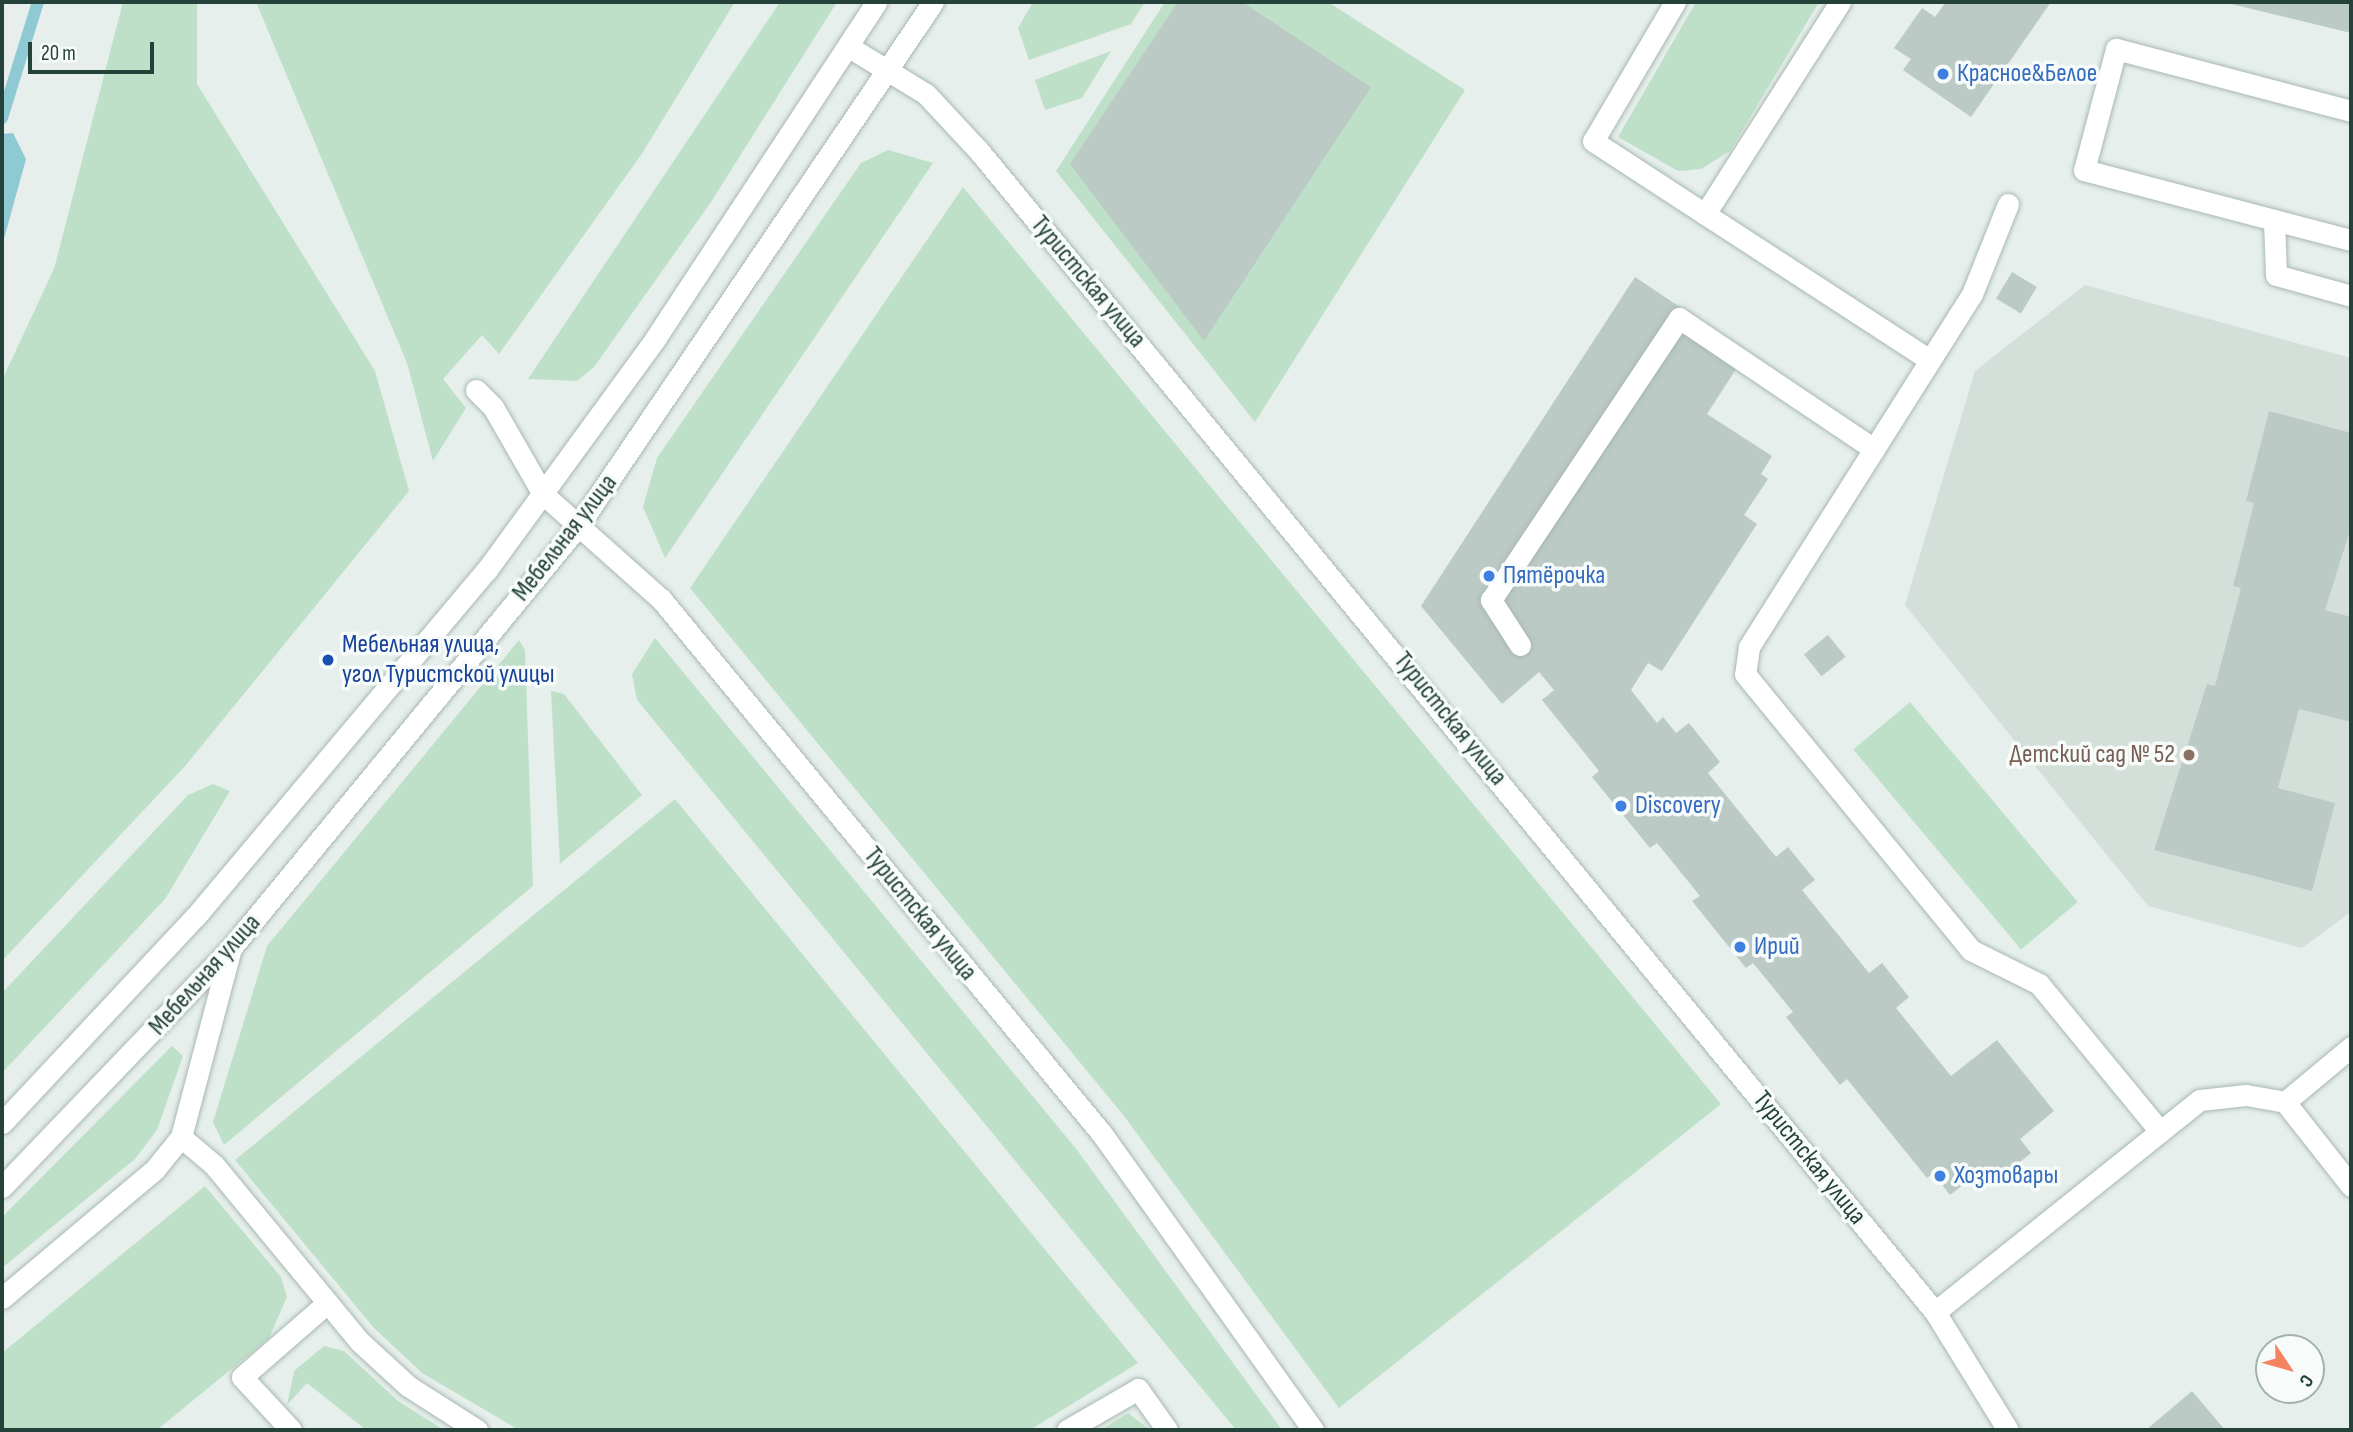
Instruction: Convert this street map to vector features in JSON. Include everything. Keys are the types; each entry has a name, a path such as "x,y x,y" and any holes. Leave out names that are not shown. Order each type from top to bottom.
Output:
{"street":[{"name":"Мебельная улица","path":"2,1123 310,785 543,494 849,47 876,2"},
{"name":"Мебельная улица","path":"2,1188 231,948 578,526 890,73 933,2"},
{"path":"1675,2 1593,141 1930,360"},
{"path":"1705,214 1840,2"},
{"name":"Туристская улица","path":"849,47 926,94 979,151 1935,1312 2008,1430"},
{"path":"2351,111 2116,49 2084,170 2351,240"},
{"path":"2008,204 1972,294 1749,647 1745,674 1971,950 2039,984 2158,1129"},
{"path":"2274,220 2276,275 2351,296"},
{"path":"1520,645 1491,600 1679,318 1874,449"},
{"name":"Туристская улица","path":"476,390 493,407 543,494 661,598 1102,1134 1313,1430"},
{"path":"2,1298 155,1169 181,1137 231,948"},
{"path":"2285,1102 2351,1047"},
{"path":"1935,1312 2158,1129 2200,1100 2246,1095 2285,1102 2351,1186"},
{"path":"181,1137 214,1164 326,1304 408,1386 477,1430"},
{"path":"291,1430 242,1377 326,1304"},
{"path":"1067,1430 1138,1389 1167,1430"}],"shaded area":[{"name":"Детский сад № 52","path":"2085,285 2351,358 2351,912 2302,948 2148,906 1905,605 1975,371"}],"green space":[{"path":"123,2 197,2 197,84 375,371 409,491 186,765 2,961 2,380 54,269"},
{"path":"256,2 735,2 641,155 499,354 482,335 443,379 466,408 433,461 407,363"},
{"path":"780,2 837,2 711,202 594,367 577,381 528,379"},
{"path":"1033,2 1145,2 1131,24 1029,60 1018,28"},
{"path":"1165,2 1328,2 1465,90 1255,422 1056,171"},
{"path":"1696,2 1819,2 1730,151 1701,169 1678,171 1618,137"},
{"path":"1111,51 1082,98 1045,110 1035,80"},
{"path":"888,150 933,163 665,558 643,507 657,458 861,163"},
{"path":"963,187 1721,1104 1339,1408 1124,1116 690,588"},
{"path":"655,638 1077,1150 1282,1430 1236,1430 637,700 632,674"},
{"path":"519,640 525,650 533,886 224,1145 213,1122 267,946"},
{"path":"551,691 564,694 642,795 560,864"},
{"path":"1910,702 2078,902 2021,950 1853,750"},
{"path":"213,784 230,791 165,899 2,1073 2,993 188,795"},
{"path":"675,799 1138,1363 1030,1430 519,1430 422,1373 374,1328 235,1160"},
{"path":"172,1046 183,1056 157,1130 135,1159 2,1268 2,1217"},
{"path":"205,1186 281,1277 287,1297 269,1338 157,1430 2,1430 2,1353"},
{"path":"324,1346 344,1351 398,1401 444,1430 366,1430 307,1383 287,1405 294,1371"},
{"path":"1128,1413 1150,1430 1101,1430"}],"water":[{"path":"13,133 26,159 2,246 2,134"}],"building":[{"path":"1178,2 1242,2 1371,87 1204,341 1070,164"},
{"path":"1946,2 2051,2 1971,117 1903,70 1911,59 1894,48 1922,8 1935,17"},
{"path":"2351,2 2351,33 2227,3"},
{"path":"2012,272 2037,287 2021,314 1996,299"},
{"path":"1635,277 1747,352 1707,414 1772,456 1761,474 1768,479 1744,515 1757,524 1662,671 1648,663 1631,690 1657,723 1663,717 1676,733 1689,723 1720,762 1708,773 1776,857 1788,847 1815,880 1802,890 1869,973 1882,963 1909,997 1896,1008 1951,1076 1997,1040 2054,1111 2020,1139 2031,1153 1993,1184 1982,1170 1950,1195 1933,1173 1927,1178 1847,1079 1840,1085 1786,1017 1793,1012 1753,963 1746,968 1692,901 1700,896 1657,843 1650,848 1592,777 1599,771 1542,700 1554,690 1539,672 1502,704 1421,606"},
{"path":"2269,411 2351,433 2351,527 2325,610 2351,617 2351,722 2299,709 2278,788 2335,803 2312,891 2154,850 2207,684 2215,686 2241,588 2233,586 2254,503 2246,501"},
{"path":"1828,635 1846,657 1822,676 1804,655"},
{"path":"2192,1391 2225,1430 2146,1430"}],"waterway":[{"path":"2,118 38,2"}],"place":[{"name":"Красное&Белое","path":"1943,74"},
{"name":"Пятёрочка","path":"1489,576"},
{"name":"Мебельная улица, угол Туристской улицы","path":"328,660"},
{"name":"Детский сад № 52","path":"2189,755"},
{"name":"Discovery","path":"1621,806"},
{"name":"Ирий","path":"1740,947"},
{"name":"Хозтовары","path":"1940,1176"}]}
